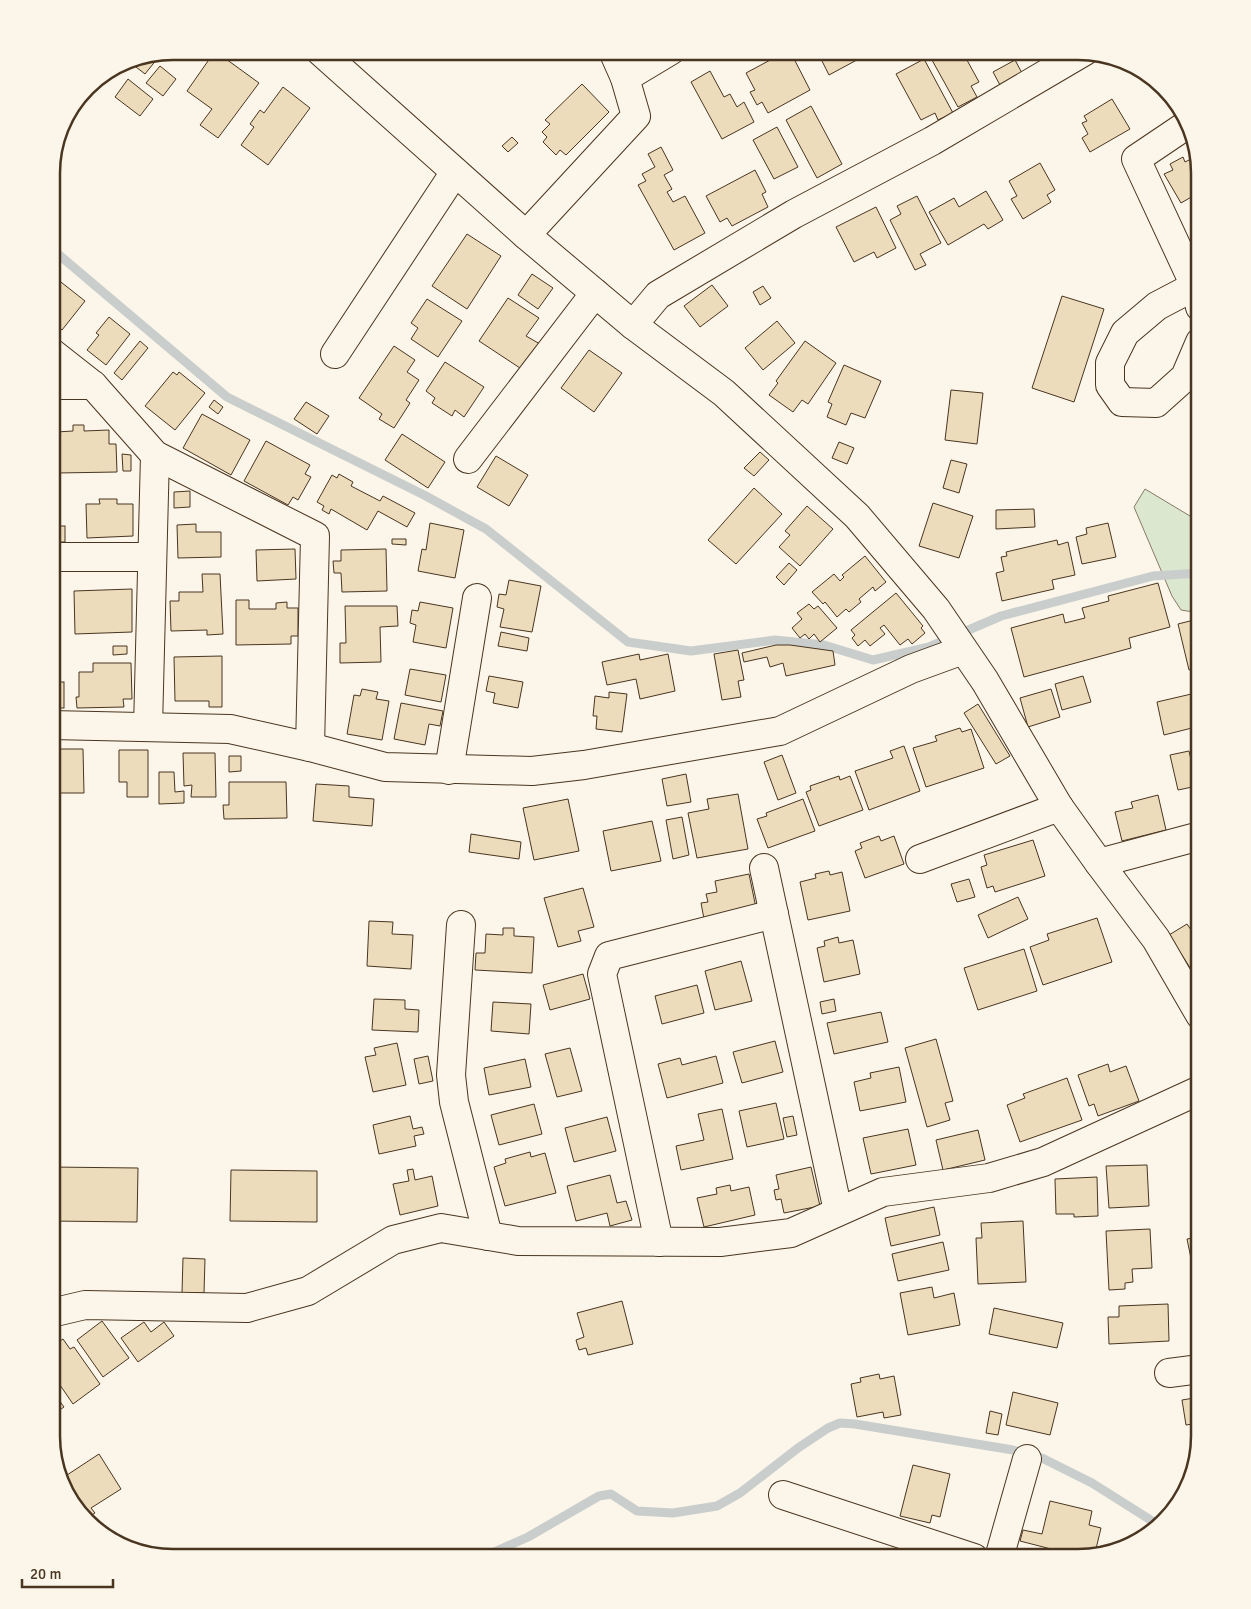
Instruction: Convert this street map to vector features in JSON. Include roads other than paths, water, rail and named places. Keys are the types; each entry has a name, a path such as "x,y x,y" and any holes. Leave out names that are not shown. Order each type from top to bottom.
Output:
{"street":[{"path":"330,60 455,172 633,325 724,393 857,516 936,609 985,681 1059,807 1156,939 1191,999"},
{"path":"526,234 636,116 625,78 617,60"},
{"path":"625,78 655,60"},
{"path":"633,325 658,295 794,214 932,142 1071,60"},
{"path":"1181,128 1136,159 1191,283"},
{"path":"336,354 455,172"},
{"path":"468,459 596,293"},
{"path":"1191,298 1157,306 1125,333 1110,363 1110,385 1122,402 1156,403 1185,377 1191,363"},
{"path":"60,358 93,385 155,455 314,536 310,747"},
{"path":"60,385 93,385"},
{"path":"148,727 155,455"},
{"path":"60,557 152,557"},
{"path":"449,770 476,598"},
{"path":"60,725 230,729 310,747 385,767 532,771 584,765 780,731 911,669 963,650"},
{"path":"920,858 1059,807"},
{"path":"1099,863 1191,838"},
{"path":"764,868 838,1211"},
{"path":"659,1242 602,974 609,956 774,914"},
{"path":"461,925 451,1075 454,1102 488,1236"},
{"path":"60,1312 85,1305 247,1308 308,1291 393,1240 441,1228 518,1241 720,1242 791,1233 883,1192 989,1178 1043,1162 1191,1094"},
{"path":"1170,1374 1191,1370"},
{"path":"1002,1549 1027,1458"},
{"path":"782,1495 947,1549"}],"waterway":[{"path":"60,256 227,397 424,495 486,529 628,642 691,651 775,640 824,645 873,660 929,647 1001,616 1153,576 1191,574"},
{"path":"501,1549 528,1537 599,1496 611,1494 637,1511 673,1513 717,1506 740,1493 798,1448 828,1428 840,1423 1013,1450 1042,1458 1092,1483 1152,1521"}]}
